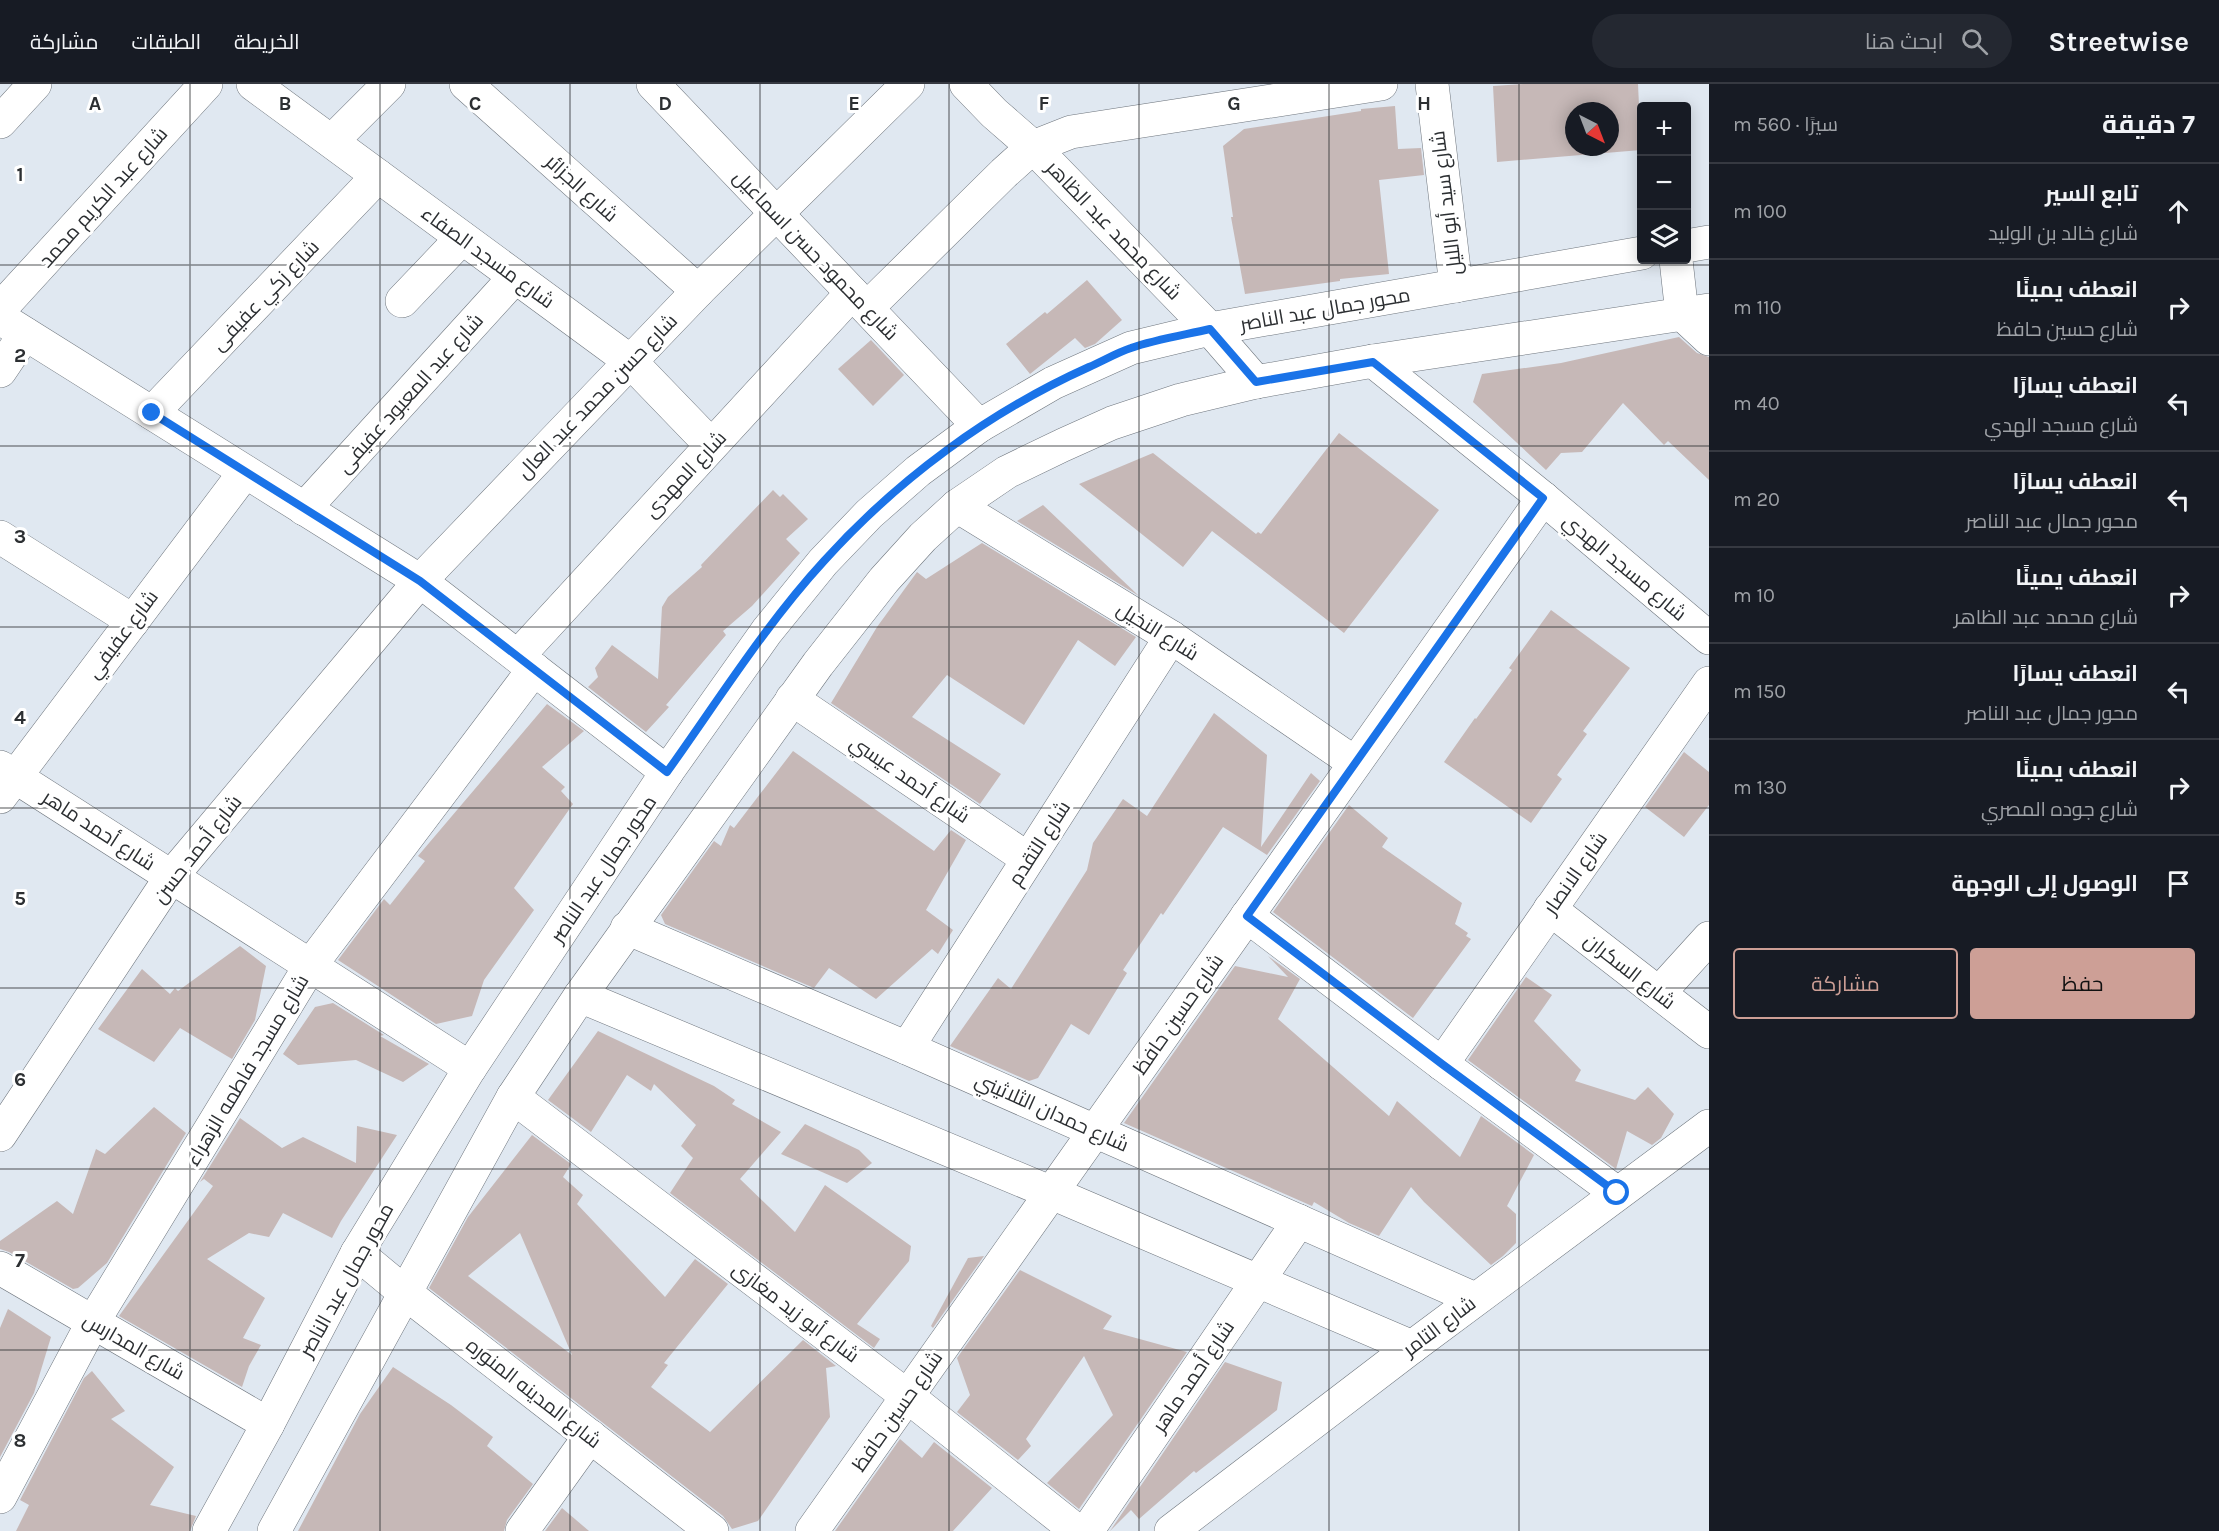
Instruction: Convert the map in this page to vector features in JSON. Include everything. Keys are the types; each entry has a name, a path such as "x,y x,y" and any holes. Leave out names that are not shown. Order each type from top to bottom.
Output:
{"street":[{"path":"0,122 35,84"},
{"name":"شارع عبد الكريم محمد","path":"0,309 206,84"},
{"name":"شارع مسجد الصفاء","path":"253,84 630,361 711,445"},
{"path":"332,141 389,84"},
{"name":"شارع الجزائر","path":"466,84 698,291"},
{"name":"شارع محمود حسن اسماعيل","path":"653,84 979,426"},
{"name":"شارع حسن محمد عبد العال","path":"420,581 698,291 908,84"},
{"name":"شارع محمد عبد الظاهر","path":"966,84 994,113 1033,147 1210,329 1256,382"},
{"path":"1033,147 1071,132 1381,84"},
{"name":"شارع سيد أبو الليل","path":"1432,84 1456,286"},
{"name":"شارع المهدى","path":"526,663 711,445 860,301 1033,147"},
{"name":"شارع زكي عفيفى","path":"152,413 378,176"},
{"path":"402,301 462,238"},
{"path":"1691,245 1709,242"},
{"name":"محور جمال عبد الناصر","path":"209,1531 357,1253 470,1068 667,772 767,631 823,562 868,514 910,478 979,426 1053,383 1131,348 1210,329 1637,254"},
{"path":"1677,264 1695,312 1709,339"},
{"name":"شارع عبد المعبود عفيفى","path":"304,509 515,277"},
{"path":"274,1531 513,1096 627,928 792,699 884,580 923,537 957,506 1007,472 1112,423 1181,400 1256,382 1695,312"},
{"path":"0,371 12,326 420,581 667,772"},
{"name":"شارع مسجد الهدي","path":"1373,362 1704,624"},
{"name":"شارع عفيفي","path":"5,780 133,621 245,472"},
{"name":"شارع حسين حافظ","path":"812,1531 1543,498"},
{"name":"شارع النخيل","path":"957,506 1171,637 1355,763"},
{"path":"0,537 133,621"},
{"name":"شارع أحمد حسن","path":"0,1135 171,877 420,581"},
{"name":"شارع التقدم","path":"907,1048 1171,637"},
{"name":"شارع مسجد فاطمه الزهراء","path":"0,1497 93,1322 310,966 526,663"},
{"name":"شارع الانصار","path":"1442,1064 1709,683"},
{"name":"شارع أحمد عيسي","path":"792,699 1028,859"},
{"name":"شارع أحمد ماهر","path":"5,780 171,877 470,1068"},
{"name":"شارع السكران","path":"1550,909 1709,1032"},
{"path":"1247,916 1617,1193"},
{"name":"شارع حمدان الثلاثيني","path":"627,928 907,1048 1475,1299"},
{"path":"1659,993 1709,938"},
{"path":"580,996 1052,1193 1412,1347"},
{"name":"شارع أبو زيد مغازى","path":"513,1096 908,1396 1077,1531"},
{"name":"شارع التامر","path":"1172,1531 1475,1299 1709,1126"},
{"name":"شارع أحمد ماهر","path":"1087,1531 1299,1221"},
{"name":"شارع المدينه المنوره","path":"357,1253 712,1531"},
{"name":"شارع المدارس","path":"0,1268 268,1424"},
{"path":"522,1531 590,1436"}],"building":[{"path":"1638,84 1637,150 1619,152 1619,102 1565,102 1565,156 1569,156 1497,162 1493,86"},
{"path":"1395,106 1398,149 1421,148 1424,175 1379,180 1389,274 1245,294 1231,217 1233,217 1223,146 1244,129 1361,111 1361,109"},
{"path":"1087,280 1122,320 1095,344 1085,348 1075,338 1030,374 1006,344 1045,312 1047,314"},
{"path":"1679,337 1697,353 1709,357 1709,480 1668,441 1664,445 1623,403 1582,452 1561,453 1546,470 1473,402 1482,374 1561,363"},
{"path":"871,340 904,375 873,406 838,369"},
{"path":"1339,433 1439,510 1344,633 1212,531 1183,567 1079,484 1153,453 1256,534 1258,532 1261,534"},
{"path":"773,490 780,497 783,494 808,519 786,539 800,553 752,606 723,631 726,635 666,705 669,707 646,732 588,687 598,677 595,668 612,645 658,679 662,607 668,597 702,567 701,565"},
{"path":"1043,505 1139,596 1017,521"},
{"path":"982,543 1136,637 1115,666 1078,640 1024,725 947,675 912,717 1001,774 980,804 831,703 877,627 917,572 926,579"},
{"path":"1551,610 1630,668 1583,731 1587,734 1557,775 1562,779 1531,823 1444,762 1512,670 1509,668"},
{"path":"547,704 584,731 542,767 565,787 561,791 573,804 514,888 534,910 484,980 472,1016 436,1024 338,960 384,899 390,905 425,861 418,856"},
{"path":"1214,713 1267,755 1261,847 1311,773 1320,781 1267,855 1223,827 1123,970 1127,973 1089,1035 1071,1024 1038,1078 1029,1081 950,1046 998,978 1011,989 1087,870 1093,843 1123,799 1147,816"},
{"path":"793,751 934,851 951,830 966,840 926,910 953,930 938,954 932,949 876,999 829,968 814,988 665,924 661,915 714,841 721,846 730,825 734,828"},
{"path":"1684,752 1709,772 1709,805 1684,837 1645,807"},
{"path":"1349,805 1388,838 1382,847 1462,903 1455,924 1468,933 1466,936 1471,939 1413,1018 1273,912"},
{"path":"240,946 266,966 255,1020 232,1059 180,1028 154,1062 98,1029 142,969 170,994 175,988 178,991"},
{"path":"1268,956 1300,979 1278,1019 1389,1116 1397,1101 1460,1157 1481,1116 1534,1155 1507,1206 1516,1214 1516,1243 1503,1256 1491,1265 1411,1187 1379,1236 1349,1223 1314,1202 1312,1206 1124,1123 1235,966 1288,977"},
{"path":"1526,977 1552,995 1534,1021 1581,1070 1575,1081 1635,1100 1648,1087 1674,1114 1661,1138 1652,1145 1627,1131 1616,1169 1468,1060"},
{"path":"333,1003 384,1035 380,1036 429,1064 403,1082 356,1060 298,1065 283,1054 315,1007"},
{"path":"598,1031 714,1086 735,1100 732,1104 781,1132 740,1179 795,1232 825,1185 911,1246 909,1261 857,1324 880,1339 874,1348 670,1193 693,1158 681,1146 696,1125 654,1084 651,1091 627,1075 591,1132 548,1100"},
{"path":"154,1107 186,1133 107,1263 78,1288 73,1289 0,1249 0,1241 57,1201 73,1214 96,1149 105,1154"},
{"path":"240,1118 282,1148 303,1137 356,1163 357,1126 397,1135 332,1238 283,1213 269,1237 249,1233 207,1259 265,1298 243,1338 261,1345 249,1366 242,1387 119,1316 213,1186 204,1179 200,1182"},
{"path":"805,1124 859,1150 872,1163 847,1183 781,1154"},
{"path":"532,1135 571,1164 563,1177 583,1195 577,1204 665,1297 695,1259 728,1284 664,1363 668,1365 651,1387 710,1432 803,1340 836,1366 826,1368 830,1417 758,1521 732,1529 723,1516 429,1288 468,1217","holes":["520,1233 572,1355 468,1276"]},
{"path":"984,1256 933,1328 931,1326 968,1258"},
{"path":"1020,1270 1112,1316 1103,1329 1187,1352 1079,1509 1047,1483 1113,1415 1084,1356 1026,1439 1031,1446 1018,1460 957,1412 970,1395 957,1358"},
{"path":"8,1309 51,1337 34,1393 0,1457 0,1328"},
{"path":"1225,1362 1282,1382 1277,1410 1196,1473 1194,1471 1139,1519 1131,1510 1110,1531"},
{"path":"393,1367 451,1405 493,1437 487,1446 533,1484 507,1520 504,1531 298,1531 360,1414"},
{"path":"92,1371 125,1411 111,1419 174,1467 150,1505 196,1516 190,1531 16,1531 29,1505 20,1500 84,1378"},
{"path":"900,1439 922,1458 934,1442 992,1488 953,1531 835,1531"},
{"path":"562,1508 589,1531 545,1531"}],"route":[{"path":"152,413 420,581 667,772 767,631 823,562 868,514 918,471 979,426 1053,383 1131,348 1210,329 1256,382 1373,362 1543,498 1247,916 1617,1193"}]}
